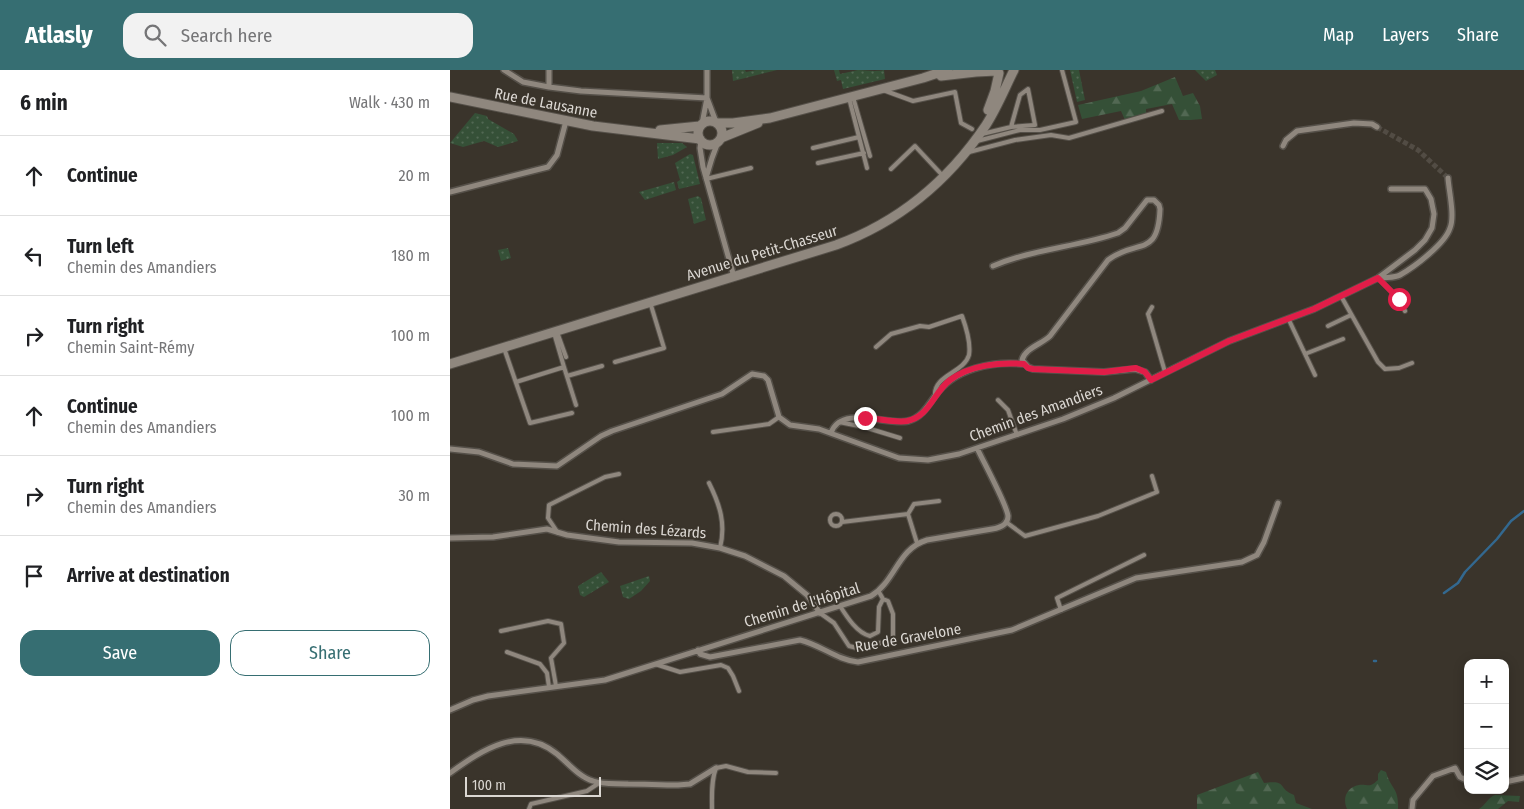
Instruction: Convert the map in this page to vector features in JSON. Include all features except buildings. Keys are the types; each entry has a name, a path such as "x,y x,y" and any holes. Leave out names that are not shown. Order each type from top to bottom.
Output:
{"street":[{"path":"504,70 523,82 549,87 581,91 707,98"},
{"path":"549,70 549,87"},
{"path":"707,70 707,98 698,132 706,179 734,277"},
{"path":"701,125 709,121 733,123 770,118 947,70"},
{"path":"923,78 976,72 996,71 1003,73 1013,70"},
{"name":"Avenue du Petit-Chasseur","path":"450,364 853,239 899,214 944,176 966,152 974,136 987,124 1013,70"},
{"path":"974,136 995,92 996,71"},
{"name":"Rue de Lausanne","path":"450,97 566,121 688,138 700,142"},
{"path":"706,179 722,130 716,123 707,98"},
{"path":"700,142 710,145 770,118"},
{"path":"450,192 548,167 558,155 566,121"},
{"path":"1283,146 1286,140 1297,131 1354,123 1372,124 1377,127"},
{"name":"Rue de Lausanne","path":"637,132 685,129 701,125"},
{"path":"1378,278 1398,276 1426,256 1445,238 1451,228 1452,219 1448,178"},
{"name":"Chemin des Amandiers","path":"779,418 784,423 790,425 819,429 899,458 928,460 959,454 1017,435 1099,404 1229,341 1341,296 1378,278 1425,240 1432,228 1434,214 1431,199 1425,189 1390,190"},
{"path":"994,266 1014,257 1048,251 1118,233 1125,228 1147,200 1154,200 1159,205 1160,214 1157,229 1151,242 1145,246 1120,253 1108,260 1050,336 1031,348 1023,356 1022,360 1028,368 1033,369 1104,372 1136,368 1145,372 1151,380"},
{"path":"831,433 833,428 843,420 865,418 896,422 908,421 918,416 931,405 935,396 950,380 970,370 991,364 1024,364"},
{"path":"450,449 479,452 514,464 557,466 601,436 722,394 752,374 764,376 768,380 779,418"},
{"path":"917,543 992,530 1001,527 1006,522 1008,516 1006,510 977,448"},
{"name":"Rue de Gravelone","path":"698,650 700,654 710,657 800,640 809,642 844,659 858,662 1004,632 1136,578 1242,562 1257,555 1278,503"},
{"name":"Chemin des Lézards","path":"450,538 493,537 547,529 568,536 620,542 692,543 720,548 744,556 784,576 807,595 820,613"},
{"name":"Chemin de l'Hôpital","path":"698,650 871,596 879,592 899,561 917,543"},
{"path":"450,710 488,696 605,680 698,650"},
{"path":"450,773 491,747 509,740 524,740 550,749 578,772 599,783 678,786 690,784 716,768"},
{"path":"1412,809 1414,800 1433,776 1455,768 1460,777 1464,779"},
{"path":"1509,781 1524,778"}],"lane":[{"path":"974,136 1020,130 1040,130 1076,122 1062,70"},
{"path":"881,89 913,101 954,92 961,123 974,136"},
{"path":"974,136 1011,127 1035,125 1028,89 1020,95 1011,127"},
{"path":"851,97 867,168"},
{"path":"851,97 870,156"},
{"path":"966,152 1015,140 1051,135 1069,138 1162,111"},
{"path":"813,148 859,137"},
{"path":"891,170 915,146 944,176"},
{"path":"818,163 864,153"},
{"path":"706,179 751,168"},
{"path":"1378,278 1399,299 1406,311"},
{"path":"1341,296 1378,362 1385,369 1399,368 1412,363"},
{"path":"615,362 664,348 650,302"},
{"path":"1152,308 1148,314 1165,372"},
{"path":"1328,326 1351,315"},
{"path":"876,347 891,334 920,326 929,327 962,316 967,333 968,356 963,365 941,381 935,396"},
{"path":"1288,318 1315,375"},
{"path":"555,331 566,357"},
{"path":"555,331 576,405"},
{"path":"1305,354 1343,339"},
{"path":"504,348 530,423 572,413"},
{"path":"567,376 602,366"},
{"path":"516,382 564,367"},
{"path":"998,400 1008,410 1017,435"},
{"path":"713,432 769,424 779,418"},
{"path":"839,422 864,427 900,438"},
{"path":"558,533 548,518 549,505 605,477 619,474"},
{"path":"1006,522 1025,536 1098,516 1157,492 1152,476"},
{"path":"709,483 720,505 723,536 720,548"},
{"path":"917,543 908,514 914,504 939,501"},
{"path":"842,522 908,514"},
{"path":"1061,610 1057,598 1144,555"},
{"path":"820,613 834,623 849,646 857,648 890,641 893,638 893,614 888,601 883,599 879,592"},
{"path":"840,606 865,635 870,636 878,632 879,607 883,599"},
{"path":"501,631 548,621 561,624 564,644 551,658 556,686"},
{"path":"507,652 540,664 547,673 549,687"},
{"path":"655,664 680,672 721,665 728,668 734,676 739,691"},
{"path":"712,809 713,774 716,768 726,766 748,772 776,773"},
{"path":"529,809 531,804 587,791 599,783"}],"green space":[{"path":"732,70 745,70 746,72 777,70 733,81"},
{"path":"834,70 839,70 840,74 858,70 884,70 885,79 843,89 841,80 837,81"},
{"path":"1070,70 1079,70 1085,100 1077,102"},
{"path":"1195,70 1215,70 1217,75 1206,81"},
{"path":"1175,77 1183,96 1193,93 1200,106 1202,119 1179,120 1172,104 1146,109 1146,115 1125,120 1121,111 1082,119 1078,105 1141,91"},
{"path":"475,113 487,116 488,119 514,134 518,141 498,147 484,141 463,147 450,143"},
{"path":"657,143 682,143 687,147 673,155 658,159"},
{"path":"690,154 693,155 700,184 679,189 677,182 680,180 675,163"},
{"path":"674,182 676,190 645,200 639,192"},
{"path":"698,196 701,198 706,220 694,224 688,199"},
{"path":"508,248 511,258 501,261 498,250"},
{"path":"601,572 609,582 584,597 580,595 578,586"},
{"path":"649,576 650,581 641,591 629,599 623,597 620,586"},
{"path":"1381,770 1386,772 1396,792 1398,809 1347,809 1345,797 1351,788 1359,785 1373,784 1378,780 1378,774"},
{"path":"1258,772 1264,783 1280,784 1285,790 1294,795 1296,803 1312,809 1197,809 1197,795"},
{"path":"1495,795 1520,796 1519,802 1508,801 1498,809 1479,809"}],"waterway":[{"path":"1444,593 1458,583 1465,572 1497,539 1511,521 1524,511"}],"tunnel":[{"path":"1377,127 1418,150 1448,178"}],"route":[{"path":"865,418 896,422 908,421 918,416 931,405 935,396 950,380 970,370 991,364 1012,363 1024,364 1028,368 1033,369 1104,372 1136,368 1145,372 1151,380 1229,341 1314,309 1378,278 1399,299"}]}
